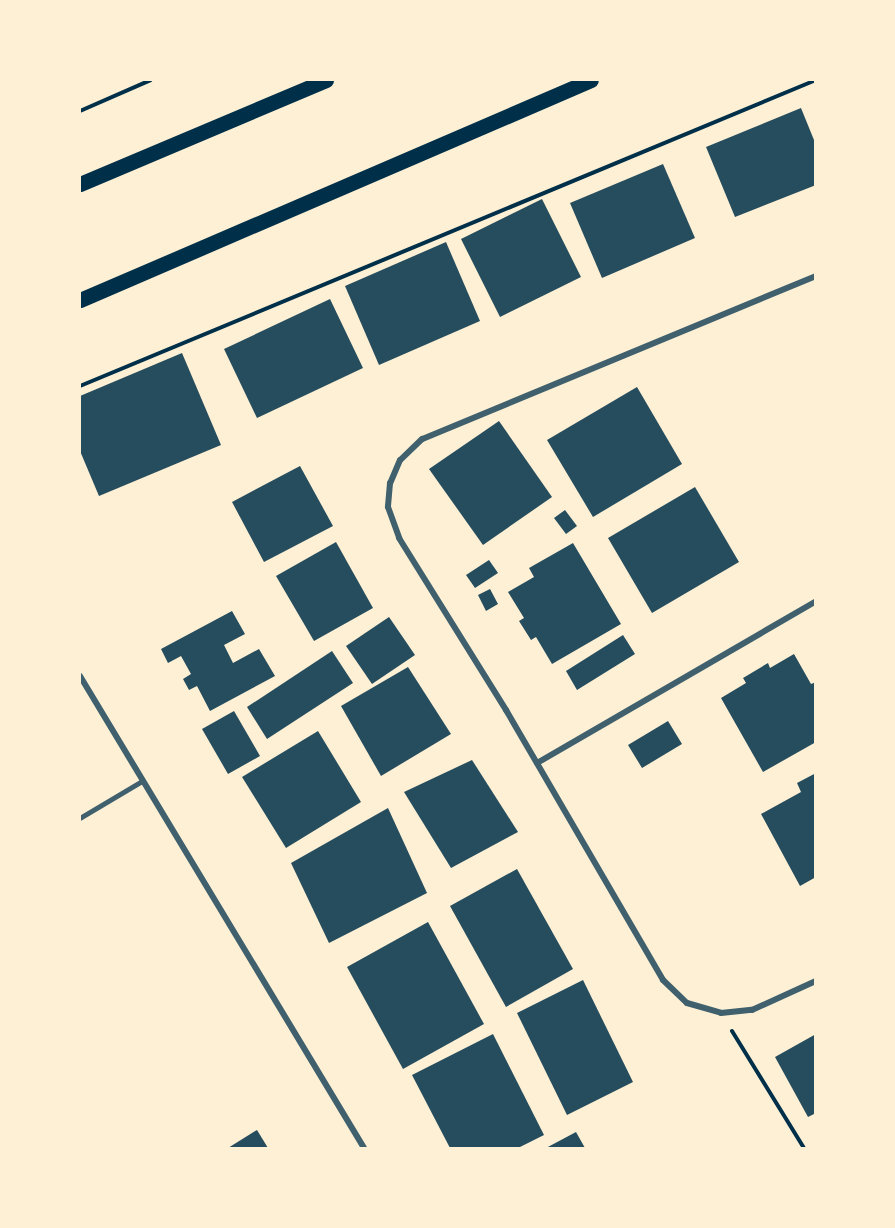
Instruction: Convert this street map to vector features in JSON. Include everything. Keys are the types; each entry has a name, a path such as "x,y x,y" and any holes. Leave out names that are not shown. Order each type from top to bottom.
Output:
{"main road":[{"path":"80,184 313,83 326,80"},
{"path":"80,300 591,80"}],"street":[{"path":"816,276 422,439 400,460 390,483 388,507 399,538 537,763 663,980 687,1003 721,1013 752,1010 816,981"},
{"path":"537,763 816,601"},
{"path":"80,676 364,1149"}],"lane":[{"path":"80,818 142,781"}],"path":[{"path":"80,111 152,80"},
{"path":"80,386 816,80"},
{"path":"721,1013 804,1149"}],"building":[{"path":"801,108 816,145 816,185 735,217 706,147"},
{"path":"663,164 695,238 602,278 570,203"},
{"path":"542,199 581,277 500,317 461,239"},
{"path":"446,242 480,321 379,365 345,286"},
{"path":"330,299 363,368 257,418 224,349"},
{"path":"182,353 221,445 99,496 80,451 80,396"},
{"path":"637,387 682,464 593,517 547,440"},
{"path":"499,421 552,497 483,545 429,469"},
{"path":"300,466 333,526 264,562 232,502"},
{"path":"695,487 739,562 652,613 608,538"},
{"path":"565,510 577,526 566,534 554,518"},
{"path":"336,542 373,608 314,641 276,576"},
{"path":"573,543 621,624 552,664 536,637 531,640 519,621 524,618 508,592 534,577 529,568"},
{"path":"489,560 498,573 475,588 466,575"},
{"path":"490,589 498,604 486,611 478,595"},
{"path":"232,611 245,634 224,645 233,663 259,649 275,676 210,711 197,686 189,690 183,679 191,674 181,656 168,663 161,649"},
{"path":"389,617 415,655 372,684 346,646"},
{"path":"623,635 635,654 577,690 566,671"},
{"path":"332,651 353,683 267,739 247,707"},
{"path":"794,654 811,684 816,682 816,742 763,772 721,698 746,683 743,678 768,663 770,668"},
{"path":"408,667 451,734 381,776 341,706"},
{"path":"234,711 260,756 228,774 202,729"},
{"path":"668,721 682,744 642,768 628,745"},
{"path":"318,731 361,802 286,848 242,777"},
{"path":"472,760 518,832 451,868 404,792"},
{"path":"816,773 816,877 800,886 761,814 801,792 797,783"},
{"path":"388,808 427,893 329,943 291,863"},
{"path":"517,869 573,969 506,1007 450,906"},
{"path":"428,922 484,1024 403,1069 347,967"},
{"path":"583,980 633,1082 567,1115 517,1013"},
{"path":"493,1034 544,1135 518,1148 450,1148 412,1075"},
{"path":"816,1034 816,1113 808,1117 775,1057"},
{"path":"257,1130 268,1148 228,1148"},
{"path":"576,1132 585,1148 546,1148"}]}
